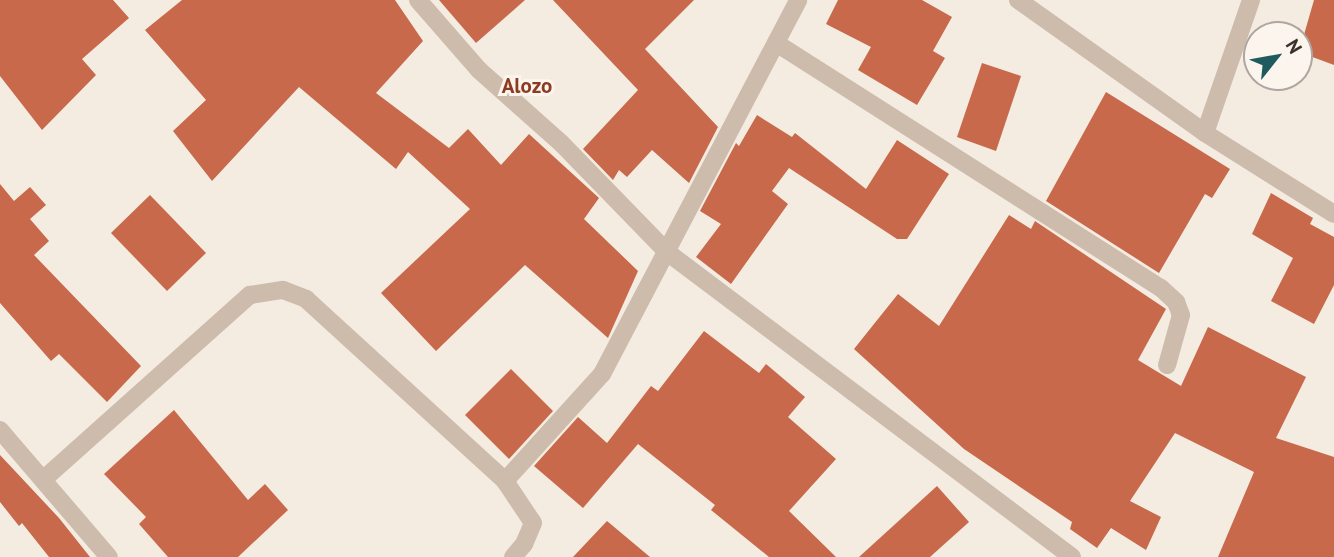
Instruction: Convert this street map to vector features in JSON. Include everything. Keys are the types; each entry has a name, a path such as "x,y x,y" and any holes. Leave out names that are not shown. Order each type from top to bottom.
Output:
{"street":[{"path":"418,0 479,70 562,144 667,252 1072,557"},
{"path":"505,481 602,373 798,0"},
{"path":"1018,0 1205,133 1334,214"},
{"path":"1205,133 1251,0"},
{"path":"776,43 1161,288 1176,302 1181,315 1167,365"},
{"path":"45,478 250,295 283,290 306,299 505,481 533,523 513,557"},
{"path":"0,430 45,478 109,557"}],"building":[{"path":"0,0 113,0 129,18 82,59 96,75 42,130 0,76"},
{"path":"182,0 395,0 423,41 376,93 449,148 468,129 501,165 529,134 599,198 584,219 638,271 608,338 525,265 436,351 381,293 470,209 408,152 396,169 299,87 212,181 173,131 206,100 145,30"},
{"path":"439,0 525,0 476,43"},
{"path":"553,0 694,0 645,49 718,127 689,183 652,150 627,177 619,170 613,180 583,149 638,90"},
{"path":"838,0 922,0 952,17 933,51 945,58 917,105 858,70 871,47 826,24"},
{"path":"1314,0 1334,0 1334,65 1313,57 1313,21 1308,21"},
{"path":"982,63 1021,76 996,151 957,137"},
{"path":"1106,92 1230,169 1212,198 1205,194 1159,273 1046,201"},
{"path":"757,115 792,137 795,133 866,189 897,140 949,174 907,239 897,239 789,168 772,191 788,204 731,284 696,257 721,224 700,211 736,143 739,146"},
{"path":"0,184 14,201 30,187 46,205 30,219 49,241 34,255 141,366 107,402 59,354 51,361 0,303"},
{"path":"1271,193 1313,218 1310,224 1334,237 1334,285 1314,324 1271,301 1293,258 1252,234"},
{"path":"150,195 206,253 167,291 111,233"},
{"path":"1009,215 1031,229 1035,221 1166,309 1138,360 1181,386 1208,327 1306,377 1276,438 1334,457 1334,557 1218,557 1254,472 1175,433 1130,501 1161,517 1146,550 1111,528 1097,548 1070,529 1072,522 964,449 854,349 898,294 939,326"},
{"path":"704,331 759,373 766,364 805,397 788,417 836,459 789,511 836,557 769,557 711,510 715,505 638,444 583,508 534,466 578,417 607,443 651,386 658,391"},
{"path":"511,369 553,411 509,459 465,415"},
{"path":"174,410 248,500 265,484 288,510 238,557 168,557 139,524 146,517 104,474"},
{"path":"0,455 59,518 90,557 49,557 22,523 19,526 0,502"},
{"path":"937,486 969,522 930,557 859,557"},
{"path":"607,521 650,557 573,557"}],"district":[{"name":"Alozo","path":"527,86"}]}
